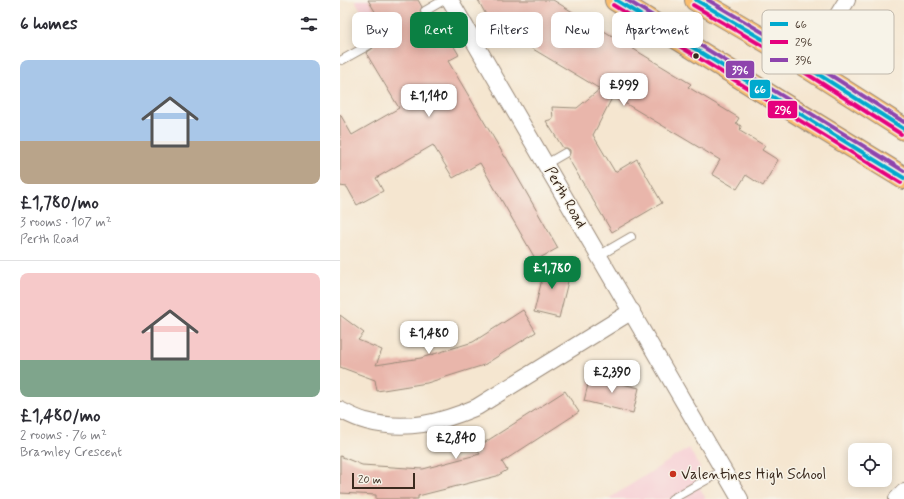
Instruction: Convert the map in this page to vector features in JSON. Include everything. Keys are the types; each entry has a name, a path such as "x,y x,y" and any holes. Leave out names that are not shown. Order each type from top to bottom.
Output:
{"highway":[{"path":"616,0 904,178"},
{"path":"696,0 762,39"},
{"path":"817,74 904,129"}],"street":[{"name":"Perth Road","path":"450,0 600,255 740,499"},
{"path":"841,10 847,0"},
{"path":"340,410 364,421 392,427 419,425 449,419 477,408 632,311"},
{"path":"897,499 904,492"}],"lane":[{"path":"425,11 444,0"},
{"path":"342,60 364,48"},
{"path":"546,164 565,153"},
{"path":"600,255 631,237"},
{"path":"672,499 724,470"}],"shaded area":[{"path":"355,0 404,0 383,12 362,12"},
{"name":"Valentines High School","path":"689,448 700,468 695,479 706,499 608,499"}],"building":[{"path":"368,0 418,0 422,7 420,12 410,12 410,48 455,48 459,55 448,61 506,157 558,248 536,260 480,163 453,178 433,145 376,178 383,191 357,205 347,187 340,186 340,114 352,135 399,108 366,53 373,48 402,48 402,12 375,12"},
{"path":"478,0 553,0 573,12 551,12 551,48 604,48 604,31 612,36 612,48 632,48 691,84 688,87 739,118 736,123 741,126 740,131 765,146 762,150 778,160 763,186 746,175 737,189 712,174 720,160 613,96 593,135 615,172 637,159 662,203 612,232 568,158 570,150 563,148 546,121 553,119 552,107 577,108 600,89 531,48 543,48 543,12 484,12"},
{"path":"546,263 571,269 559,318 534,312"},
{"path":"523,310 536,332 484,365 427,383 377,391 375,380 340,367 340,315 364,333 358,340 382,350 376,365 421,358 473,342"},
{"path":"590,376 639,388 633,413 584,401"},
{"path":"565,391 579,412 502,462 507,470 497,476 418,496 418,499 376,499 376,495 340,493 340,456 362,465 423,469 480,454 476,448"}],"transit line":[{"name":"66","path":"616,0 904,178"},
{"name":"396","path":"627,0 904,171"},
{"name":"66","path":"696,0 762,39"},
{"name":"396","path":"708,0 762,32"},
{"name":"296","path":"613,5 901,183"},
{"name":"296","path":"693,5 762,45"},
{"name":"296","path":"807,74 901,134"},
{"name":"66","path":"818,74 904,129"},
{"name":"396","path":"829,74 904,122"}],"place":[{"name":"Valentines High School","path":"673,474"}]}
